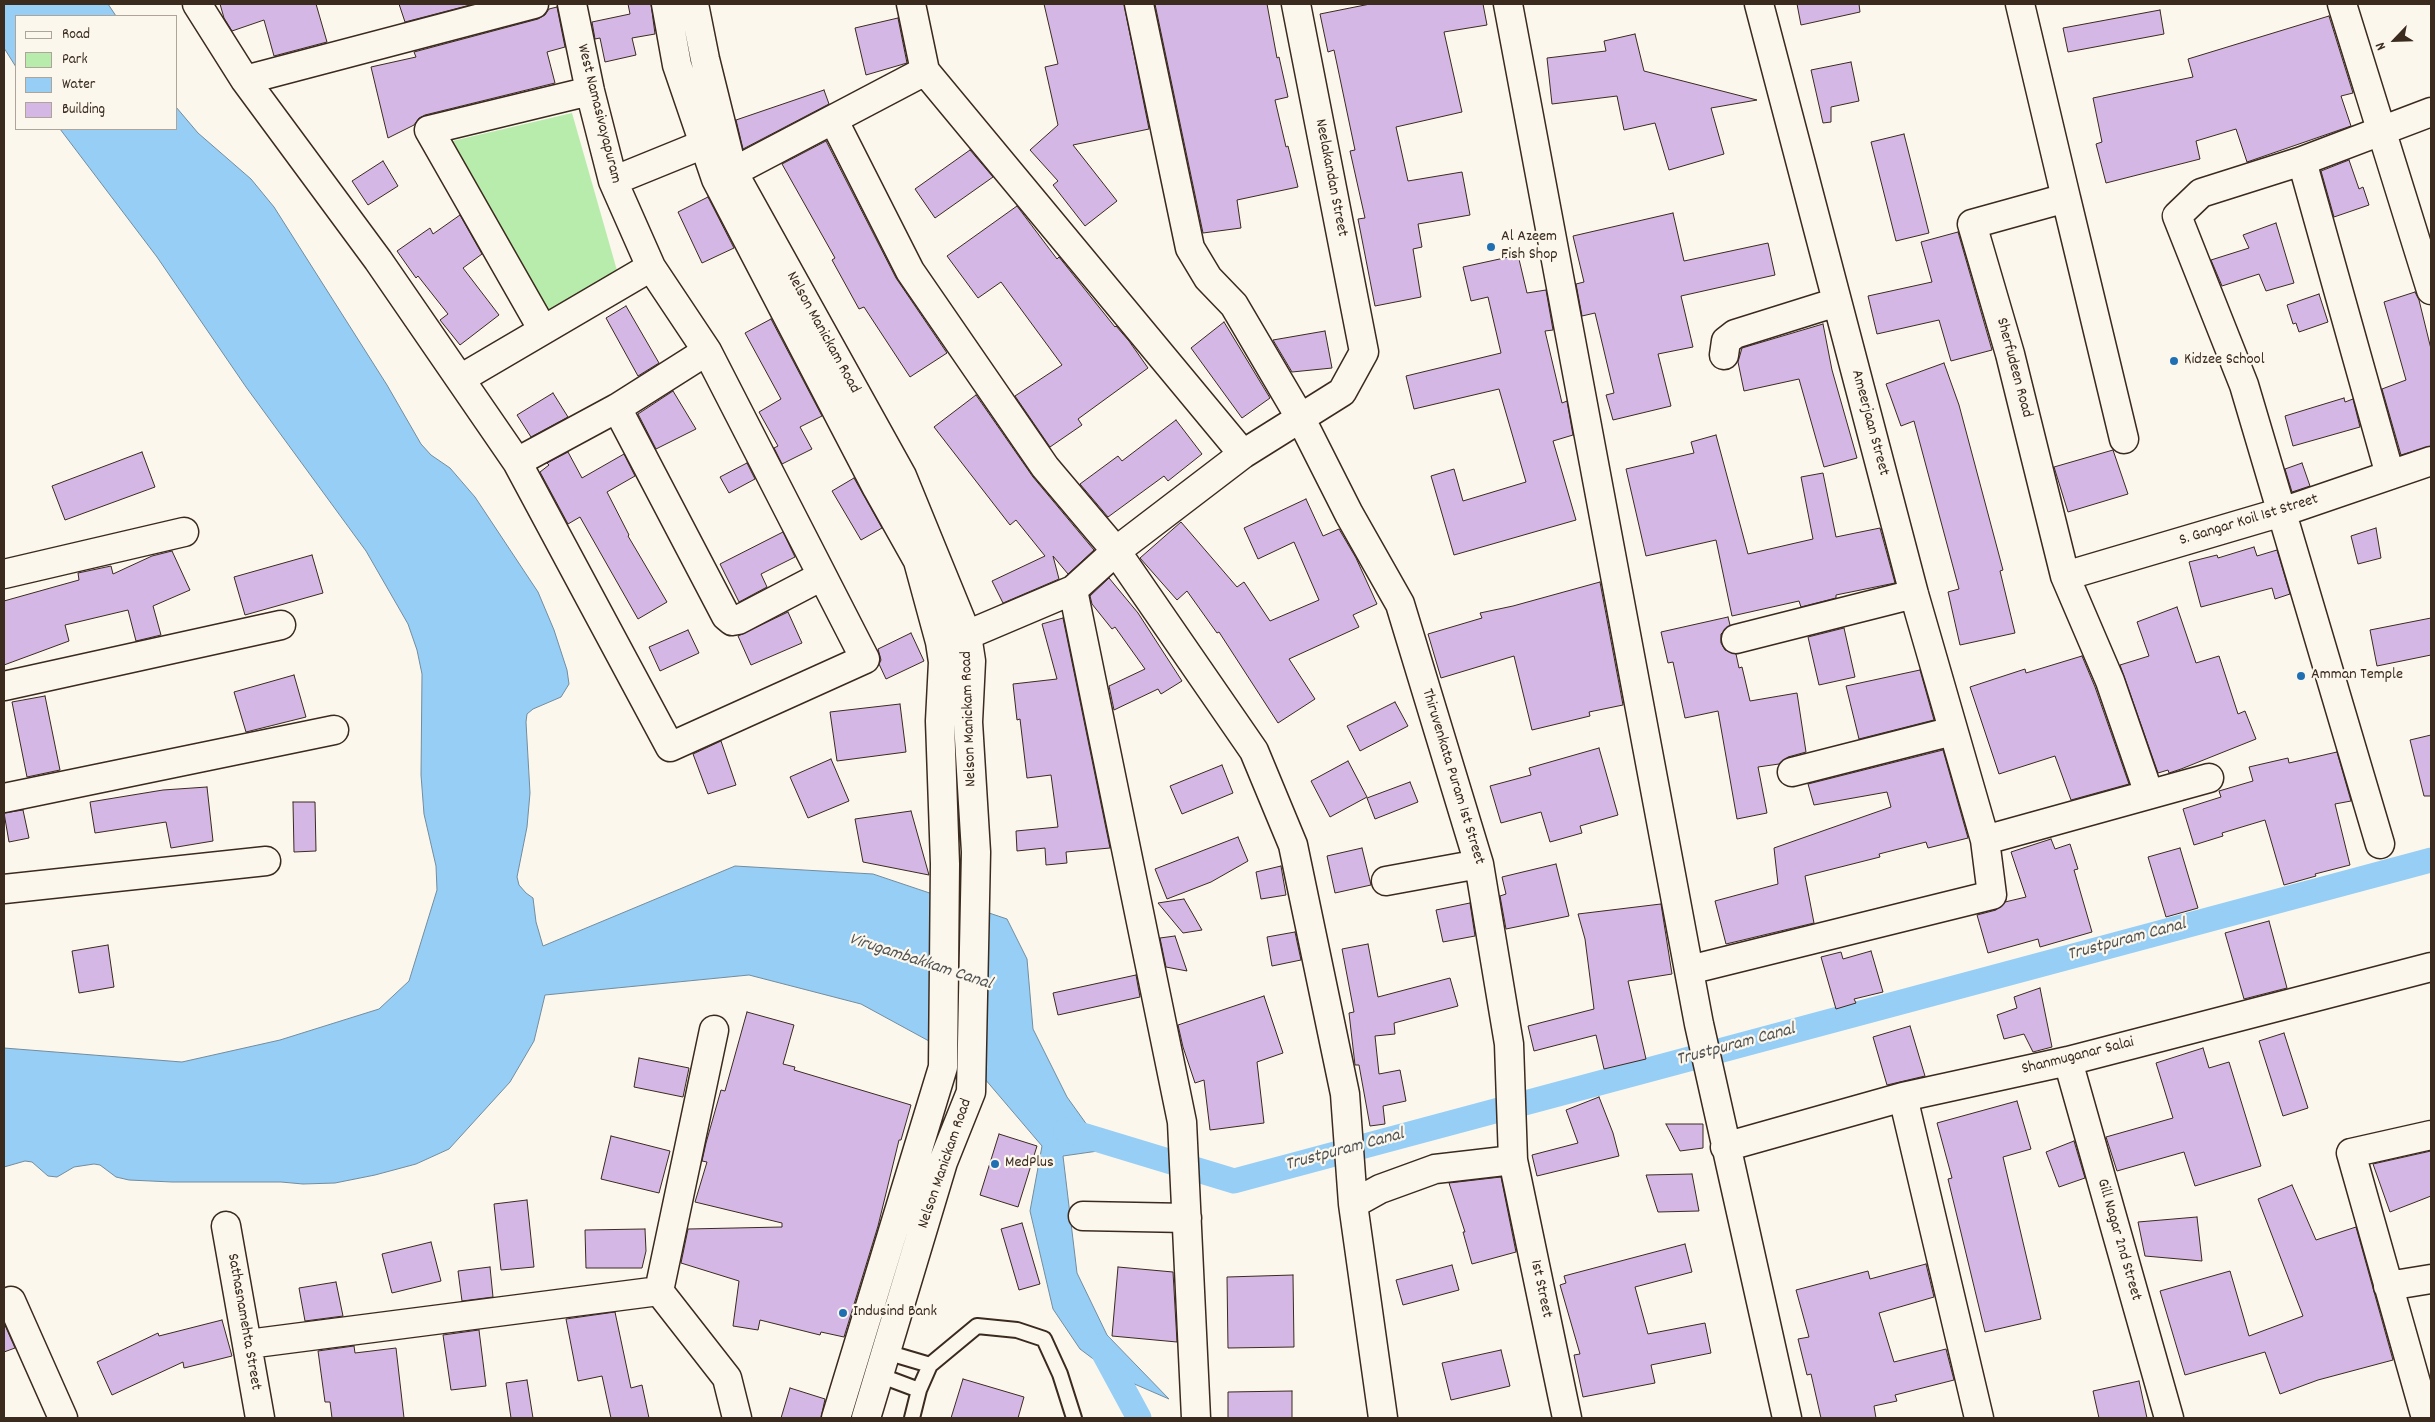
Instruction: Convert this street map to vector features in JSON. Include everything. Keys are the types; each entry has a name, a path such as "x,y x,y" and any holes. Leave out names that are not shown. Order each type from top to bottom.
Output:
{"street":[{"path":"197,4 245,80 378,260 517,462 617,408 706,351"},
{"path":"245,80 534,4"},
{"name":"West Namasivayapuram","path":"517,462 670,747 865,659 706,351 651,267 613,181 590,91 572,4"},
{"name":"Nelson Manickam Road","path":"666,4 677,65 721,188 877,488 918,561 940,642 943,662 940,721 945,864 943,1067 836,1418"},
{"name":"Nelson Manickam Road","path":"694,4 705,59 733,172 902,476 967,635 971,661 968,722 976,852 971,1092 943,1162 866,1418"},
{"path":"911,4 925,71 1243,454"},
{"name":"Thiruvenkata Puram 1st Street","path":"1139,4 1190,248 1208,278 1234,305 1301,420 1349,514 1400,604 1479,864 1509,1044 1513,1160"},
{"name":"Neelakandan Street","path":"1296,4 1364,352 1342,392 1301,420"},
{"path":"1508,4 1689,970 1725,1147 1787,1418"},
{"name":"Ameerjaan Street","path":"1689,970 1992,895 1985,840 1914,594 1759,4"},
{"path":"2020,4 2124,440"},
{"path":"2342,4 2431,290"},
{"path":"733,172 834,121 925,71"},
{"path":"543,330 429,130 590,91"},
{"path":"2380,844 2244,385 2177,216 2201,194 2302,161 2431,112"},
{"path":"834,121 910,271 1045,467 1116,551 1254,751 1293,845 1345,1094 1353,1204 1383,1418"},
{"path":"613,181 704,144"},
{"path":"2302,161 2390,475"},
{"name":"Sherfudeen Road","path":"2066,198 1972,224 2010,354 2065,576 2110,681 2149,794"},
{"path":"460,380 651,267"},
{"path":"1724,355 1726,341 1734,334 1837,302"},
{"path":"617,408 726,616 732,621 738,620 822,576"},
{"path":"967,635 1073,590 1116,551 1243,454 1301,420"},
{"name":"S. Gangar Koil 1st Street","path":"2065,576 2282,512 2431,461"},
{"path":"4,574 184,532"},
{"path":"1073,590 1182,1122 1196,1418"},
{"path":"1736,639 1914,594"},
{"path":"4,686 280,625"},
{"path":"4,798 334,730"},
{"path":"1792,772 1953,731"},
{"path":"1985,840 2209,778"},
{"path":"4,888 266,861"},
{"path":"1386,881 1479,864"},
{"name":"Shanmuganar Salai","path":"1725,1147 1902,1097 2068,1061 2431,967"},
{"path":"659,1291 714,1030"},
{"name":"Gill Nagar 2nd Street","path":"2068,1061 2169,1418"},
{"path":"1902,1097 1979,1418"},
{"path":"2426,1418 2351,1153 2431,1135"},
{"path":"1353,1204 1380,1189 1435,1169 1513,1160"},
{"name":"1st Street","path":"1513,1160 1567,1418"},
{"path":"1083,1216 1187,1218"},
{"name":"Sathasnamehta Street","path":"226,1226 260,1418"},
{"path":"2388,1286 2431,1279"},
{"path":"248,1344 659,1291"},
{"path":"659,1291 728,1378 737,1418"},
{"path":"11,1301 63,1418"}],"lane":[{"path":"912,1418 919,1390 930,1365 978,1326 1017,1330 1044,1339 1060,1374 1074,1418"},
{"path":"882,1364 930,1365"},
{"path":"882,1364 919,1390"}],"green space":[{"path":"572,113 618,274 538,318 444,143"}],"water":[{"path":"4,4 108,4 115,15 15,15 15,65 4,48"},
{"path":"178,109 198,133 251,179 274,207 387,385 421,444 431,455 450,468 475,497 538,592 554,630 567,670 569,684 561,697 533,709 527,714 526,722 530,793 527,827 517,877 519,885 533,898 536,922 543,946 735,866 873,874 1007,919 1027,959 1033,1029 1067,1097 1105,1150 1063,1156 1077,1273 1107,1335 1169,1399 1116,1376 1080,1349 1053,1309 1030,1211 1042,1146 973,1065 861,1004 749,975 545,995 534,1041 510,1082 449,1149 416,1164 375,1175 335,1183 172,1182 129,1180 116,1177 100,1165 94,1164 74,1167 57,1177 48,1176 32,1162 25,1161 4,1167 4,1048 182,1062 280,1040 379,1009 409,981 437,890 436,866 424,814 421,775 422,674 417,650 408,624 366,551 246,387 157,257 61,130 178,130"}],"building":[{"path":"220,4 316,4 327,42 274,56 264,20 232,31 224,18"},
{"path":"399,4 474,4 405,22"},
{"path":"628,4 651,4 655,34 632,38 636,55 605,62 600,38 595,39 592,22 630,14"},
{"path":"1044,4 1124,4 1149,129 1073,145 1117,201 1085,226 1053,185 1058,181 1030,150 1058,125 1045,67 1058,64"},
{"path":"1155,4 1267,4 1277,58 1279,57 1288,97 1275,100 1298,187 1237,200 1241,228 1203,233"},
{"path":"1370,4 1483,4 1487,25 1444,32 1462,112 1396,127 1408,181 1462,172 1470,215 1418,224 1422,247 1413,249 1421,297 1375,306 1358,219 1365,218 1350,151 1355,150 1334,50 1328,52 1320,14"},
{"path":"1797,4 1859,4 1860,12 1801,25"},
{"path":"557,7 565,47 547,52 555,83 425,115 419,118 414,125 388,138 371,67 416,57 414,52 538,19 545,15 549,9"},
{"path":"2160,10 2164,34 2068,52 2063,28"},
{"path":"2329,16 2353,93 2341,96 2351,126 2247,162 2236,129 2196,141 2200,159 2106,183 2096,144 2102,142 2093,98 2193,77 2188,59"},
{"path":"898,18 907,63 866,75 855,28"},
{"path":"1635,34 1644,71 1757,100 1711,108 1724,154 1669,170 1655,123 1624,130 1617,96 1552,104 1547,58 1606,51 1604,41"},
{"path":"1851,62 1859,101 1831,107 1831,122 1823,123 1811,70"},
{"path":"824,90 829,104 743,149 736,120"},
{"path":"1904,134 1929,233 1896,241 1871,142"},
{"path":"826,141 896,278 947,353 910,377 864,307 859,309 832,260 835,258 782,164"},
{"path":"970,150 993,177 935,218 915,189"},
{"path":"2349,160 2359,189 2363,187 2369,205 2334,217 2321,171"},
{"path":"383,161 398,186 368,205 352,181"},
{"path":"708,197 734,248 702,263 678,212"},
{"path":"1017,206 1057,259 1059,257 1115,327 1129,341 1148,368 1078,419 1082,425 1050,447 1015,396 1062,365 1001,282 978,298 947,256"},
{"path":"1673,213 1684,261 1768,243 1775,275 1681,296 1693,347 1658,354 1671,406 1613,420 1606,395 1614,393 1595,313 1582,316 1576,284 1584,282 1573,236"},
{"path":"460,215 482,254 463,268 499,315 460,345 440,320 448,314 418,276 416,278 397,251 430,228 433,234"},
{"path":"2276,223 2294,283 2266,291 2259,274 2222,286 2211,260 2249,248 2243,235"},
{"path":"1958,232 1992,350 1951,361 1939,320 1877,334 1868,296 1932,282 1921,242"},
{"path":"1518,255 1527,293 1546,290 1553,330 1545,331 1562,403 1567,401 1573,435 1553,441 1576,520 1454,555 1431,476 1454,469 1463,501 1526,482 1499,389 1414,409 1406,376 1501,353 1488,297 1471,301 1463,267"},
{"path":"2415,292 2419,300 2431,349 2431,446 2401,455 2382,389 2406,380 2384,302"},
{"path":"2319,294 2328,322 2299,332 2296,323 2293,324 2287,305"},
{"path":"626,306 659,363 638,376 606,318"},
{"path":"771,319 822,416 800,427 812,449 782,464 774,448 778,446 759,412 781,399 745,333"},
{"path":"1224,322 1270,398 1242,418 1191,348"},
{"path":"1823,324 1832,370 1857,458 1824,467 1799,379 1744,391 1738,362 1742,348"},
{"path":"1325,331 1332,368 1292,372 1273,340"},
{"path":"1944,363 1959,405 2003,570 2000,571 2015,633 1960,645 1948,592 1959,589 1914,421 1901,426 1886,384"},
{"path":"673,391 696,429 656,449 638,414"},
{"path":"553,393 568,417 531,437 517,415"},
{"path":"976,395 1033,477 1094,550 1068,574 1053,556 1059,579 1003,603 992,581 1045,556 1016,520 1010,525 934,427"},
{"path":"2344,398 2345,402 2353,399 2360,427 2293,446 2285,416"},
{"path":"1176,420 1202,454 1168,481 1164,476 1108,517 1080,484 1118,456 1122,461"},
{"path":"1716,435 1748,554 1813,539 1801,477 1823,473 1836,537 1880,528 1895,583 1836,595 1836,598 1801,607 1799,601 1732,616 1716,540 1646,556 1626,469 1694,453 1691,442"},
{"path":"2113,450 2128,494 2068,512 2054,467"},
{"path":"142,452 155,487 65,520 52,486"},
{"path":"568,452 582,478 624,454 635,476 607,492 628,536 667,602 638,619 580,517 568,524 540,472 549,465 547,463"},
{"path":"747,463 755,479 729,493 720,477"},
{"path":"2302,463 2310,486 2292,492 2285,469"},
{"path":"854,478 882,528 861,540 832,491"},
{"path":"1306,499 1323,536 1339,529 1356,558 1377,604 1353,615 1359,627 1289,659 1315,699 1278,723 1219,632 1217,633 1187,591 1177,600 1140,558 1181,522 1237,587 1244,582 1270,621 1319,600 1294,542 1258,559 1244,528"},
{"path":"2376,528 2381,558 2358,564 2351,536"},
{"path":"783,532 795,557 761,574 767,587 739,602 720,564"},
{"path":"2254,547 2257,556 2277,550 2290,594 2275,599 2272,588 2201,607 2189,562 2217,555 2218,558"},
{"path":"172,551 190,590 153,606 161,635 136,641 128,610 65,625 69,641 4,665 4,601 79,580 78,573 111,566 113,574 152,556"},
{"path":"312,555 323,593 245,615 234,577"},
{"path":"1109,578 1138,613 1182,681 1161,694 1158,689 1114,710 1109,686 1145,669 1115,627 1112,629 1092,604 1090,596"},
{"path":"1600,582 1623,705 1589,712 1590,716 1532,730 1514,656 1441,678 1428,634 1482,618 1480,613"},
{"path":"2177,607 2196,663 2219,656 2238,714 2245,711 2256,739 2181,769 2169,773 2168,770 2158,773 2120,665 2149,656 2137,622"},
{"path":"788,612 802,643 751,665 738,636"},
{"path":"1728,617 1730,625 1721,634 1721,643 1725,650 1736,654 1739,668 1742,667 1750,701 1797,693 1806,752 1788,757 1779,764 1758,767 1767,813 1737,819 1718,711 1685,718 1673,662 1668,663 1661,632"},
{"path":"1063,618 1110,848 1066,852 1067,863 1046,865 1045,848 1017,851 1016,831 1058,827 1051,775 1027,778 1020,719 1017,720 1013,684 1057,679 1042,624"},
{"path":"2431,618 2431,655 2377,666 2370,630"},
{"path":"1844,628 1855,677 1819,685 1808,637"},
{"path":"688,630 699,653 660,671 649,647"},
{"path":"911,633 924,661 886,679 879,664 881,660 878,649"},
{"path":"2082,656 2095,687 2129,784 2071,800 2055,756 1999,774 1970,687 2025,669 2026,673"},
{"path":"1920,670 1934,720 1859,739 1846,686"},
{"path":"294,675 306,717 246,732 234,692"},
{"path":"45,696 60,770 27,777 12,702"},
{"path":"1395,702 1408,726 1360,751 1347,726"},
{"path":"900,704 906,752 837,761 830,712"},
{"path":"2431,735 2431,796 2424,796 2410,740"},
{"path":"721,741 736,785 708,794 693,754"},
{"path":"1599,748 1618,815 1580,826 1582,833 1550,842 1541,812 1501,823 1490,786 1531,775 1529,768"},
{"path":"1943,750 1968,838 1928,848 1926,842 1879,854 1880,857 1805,876 1814,923 1726,944 1715,901 1778,884 1774,848 1891,807 1887,792 1814,805 1808,784"},
{"path":"2337,752 2351,801 2335,804 2350,865 2315,874 2316,876 2284,885 2265,820 2222,833 2223,836 2194,845 2183,809 2221,797 2219,791 2253,781 2249,767 2288,758 2289,763"},
{"path":"831,759 849,801 808,818 790,777"},
{"path":"1348,761 1367,797 1330,817 1311,781"},
{"path":"1222,765 1233,793 1182,814 1170,786"},
{"path":"1410,782 1418,802 1375,819 1367,798"},
{"path":"207,787 213,841 171,848 166,822 95,833 90,802 163,790"},
{"path":"293,802 315,802 316,851 294,852"},
{"path":"23,810 29,838 9,842 4,813"},
{"path":"911,811 929,875 863,862 855,819"},
{"path":"1238,837 1248,861 1211,882 1167,899 1155,869"},
{"path":"2051,839 2055,849 2070,844 2078,869 2074,870 2092,932 2040,947 2038,939 1988,953 1977,915 1996,910 2005,902 2026,897 2011,852"},
{"path":"1362,848 1371,885 1335,893 1327,856"},
{"path":"2180,848 2198,908 2166,917 2148,857"},
{"path":"1556,864 1569,916 1506,929 1500,896 1506,894 1502,877"},
{"path":"1281,866 1286,895 1261,899 1256,872"},
{"path":"1184,899 1202,930 1183,933 1158,903"},
{"path":"1470,903 1475,936 1443,942 1436,910"},
{"path":"1661,904 1672,974 1628,981 1646,1059 1604,1069 1596,1035 1534,1051 1528,1026 1594,1009 1585,939 1578,914"},
{"path":"2269,921 2287,988 2244,999 2225,933"},
{"path":"1295,932 1301,960 1272,966 1267,937"},
{"path":"1175,936 1187,971 1166,967 1160,938"},
{"path":"1368,944 1378,997 1450,978 1458,1006 1394,1023 1395,1034 1375,1036 1379,1074 1400,1070 1406,1101 1383,1106 1385,1124 1370,1126 1359,1065 1355,1065 1349,1013 1354,1012 1342,949"},
{"path":"108,945 114,987 79,993 72,951"},
{"path":"1871,951 1883,992 1854,999 1856,1003 1836,1009 1821,957 1841,952 1843,959"},
{"path":"1136,975 1140,997 1058,1015 1053,993"},
{"path":"2040,988 2052,1047 2033,1052 2024,1034 2004,1039 1997,1015 2017,1008 2014,997"},
{"path":"1264,996 1283,1053 1257,1062 1264,1123 1210,1130 1204,1080 1195,1083 1178,1025"},
{"path":"747,1012 794,1025 783,1064 795,1067 794,1070 911,1105 901,1140 899,1140 878,1226 844,1337 821,1332 820,1335 760,1320 758,1330 733,1326 739,1281 681,1263 688,1229 782,1227 782,1223 695,1202 707,1162 702,1161 706,1143 721,1090 725,1091"},
{"path":"1910,1026 1925,1076 1887,1085 1873,1037"},
{"path":"2284,1033 2308,1108 2283,1116 2259,1041"},
{"path":"2203,1048 2209,1068 2229,1062 2261,1166 2195,1186 2184,1152 2117,1171 2106,1137 2173,1118 2156,1063"},
{"path":"639,1058 689,1068 683,1097 634,1087"},
{"path":"1599,1097 1613,1133 1619,1156 1537,1176 1532,1155 1578,1143 1566,1110"},
{"path":"2017,1101 2031,1149 2003,1157 2041,1319 1985,1332 1948,1179 1952,1178 1937,1123"},
{"path":"1666,1124 1703,1124 1703,1148 1680,1151"},
{"path":"999,1134 1037,1146 1018,1207 980,1195"},
{"path":"611,1136 670,1151 659,1193 601,1179"},
{"path":"2074,1141 2085,1178 2059,1187 2046,1152"},
{"path":"2431,1151 2431,1196 2390,1212 2373,1164"},
{"path":"1692,1174 1699,1211 1658,1212 1646,1175"},
{"path":"1501,1177 1516,1252 1472,1264 1463,1232 1465,1232 1449,1183"},
{"path":"2292,1185 2316,1240 2356,1227 2393,1360 2318,1380 2280,1394 2265,1352 2185,1375 2160,1291 2230,1271 2249,1336 2303,1316 2258,1199"},
{"path":"527,1200 534,1267 501,1270 494,1204"},
{"path":"2197,1217 2202,1261 2145,1256 2138,1222"},
{"path":"1022,1223 1040,1284 1019,1290 1001,1229"},
{"path":"645,1229 646,1251 642,1268 586,1268 585,1230"},
{"path":"431,1242 441,1281 392,1293 382,1254"},
{"path":"1685,1244 1692,1272 1635,1287 1648,1334 1705,1323 1711,1353 1651,1365 1655,1383 1583,1397 1574,1355 1580,1354 1560,1285 1566,1283 1564,1276"},
{"path":"1926,1264 1934,1297 1879,1313 1894,1362 1946,1349 1954,1380 1895,1395 1897,1401 1874,1406 1876,1418 1821,1418 1811,1374 1807,1375 1798,1339 1809,1337 1796,1290 1868,1271 1870,1279"},
{"path":"1452,1265 1459,1290 1403,1305 1396,1280"},
{"path":"490,1267 493,1297 462,1301 458,1271"},
{"path":"1118,1267 1173,1272 1177,1342 1112,1336"},
{"path":"1293,1275 1294,1347 1228,1348 1227,1277"},
{"path":"336,1282 343,1316 305,1321 299,1288"},
{"path":"615,1312 631,1388 642,1385 649,1418 611,1418 602,1376 578,1381 566,1319"},
{"path":"222,1320 232,1356 184,1368 183,1362 112,1395 97,1362 158,1333 159,1336"},
{"path":"4,1323 15,1348 4,1352"},
{"path":"479,1330 486,1386 451,1390 443,1335"},
{"path":"354,1346 355,1353 396,1348 404,1418 332,1418 330,1402 325,1402 318,1351"},
{"path":"1501,1350 1510,1386 1451,1400 1442,1363"},
{"path":"963,1379 1024,1397 1018,1418 951,1418"},
{"path":"527,1380 533,1418 511,1418 506,1383"},
{"path":"2139,1381 2147,1418 2099,1418 2093,1391"},
{"path":"790,1388 825,1399 821,1418 781,1418"},
{"path":"1292,1391 1292,1418 1228,1418 1228,1392"}],"waterway":[{"name":"Trustpuram Canal","path":"1066,1130 1234,1181 2431,860"},
{"name":"Virugambakkam Canal","path":"1100,1346 1139,1418"}],"place":[{"name":"Al Azeem Fish Shop","path":"1491,247"},
{"name":"Kidzee School","path":"2174,361"},
{"name":"Amman Temple","path":"2301,676"},
{"name":"MedPlus","path":"995,1164"},
{"name":"Indusind Bank","path":"843,1313"}]}
